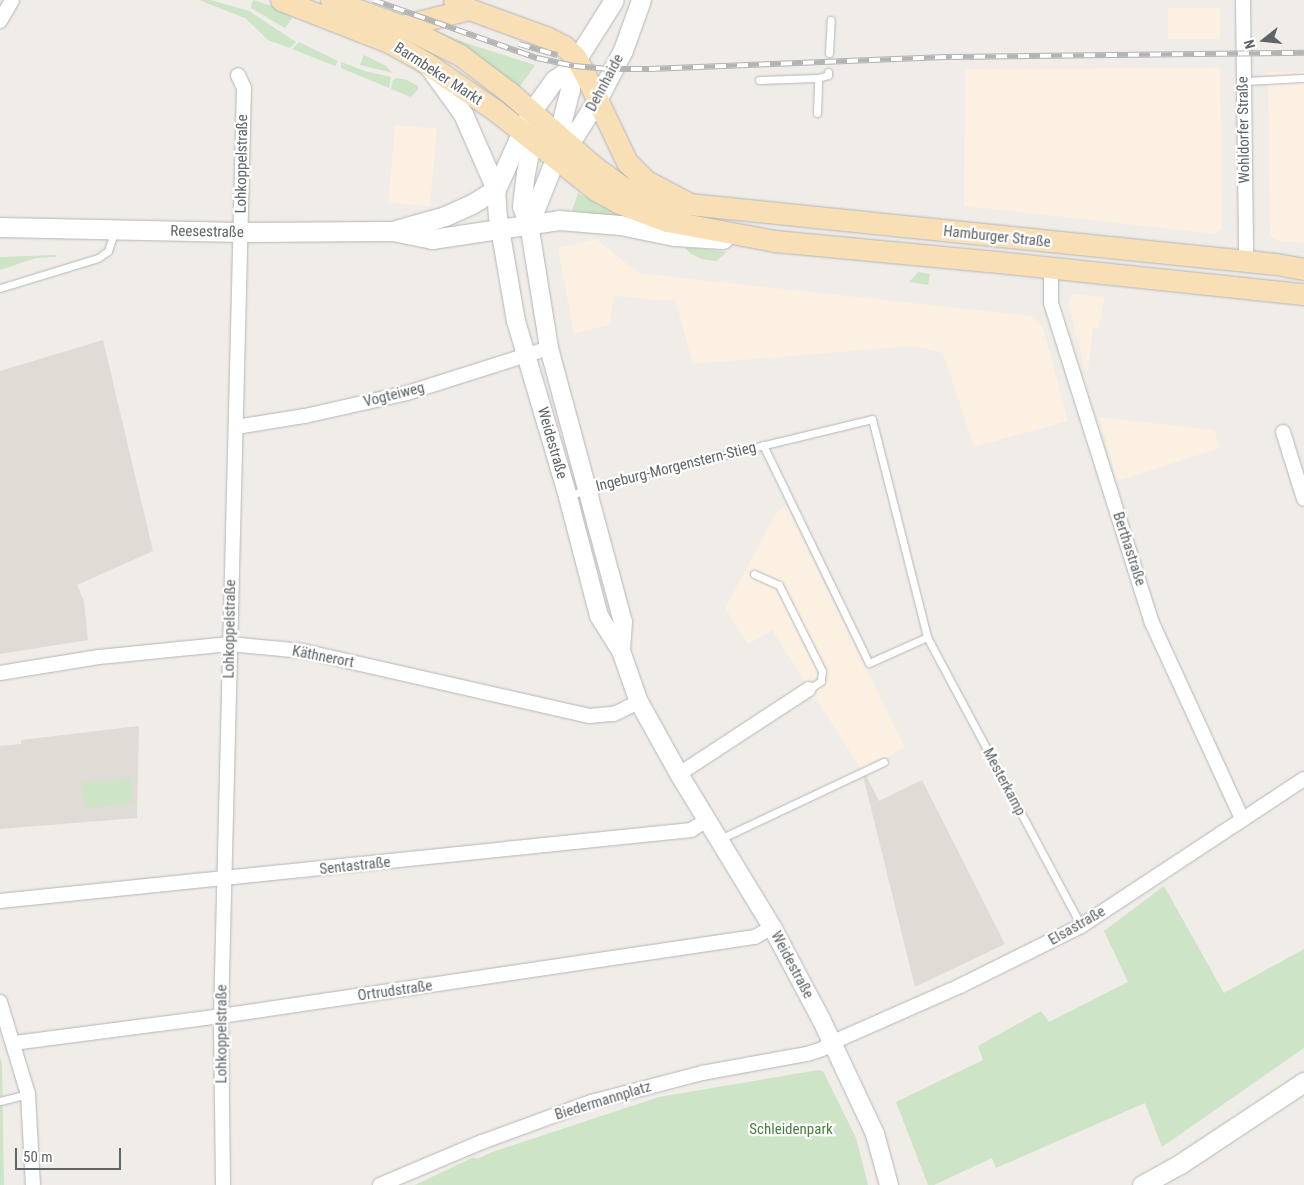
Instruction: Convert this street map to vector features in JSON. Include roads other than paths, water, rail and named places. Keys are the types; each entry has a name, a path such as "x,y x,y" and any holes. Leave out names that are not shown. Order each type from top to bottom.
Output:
{"main road":[{"name":"Barmbeker Markt","path":"281,0 388,42 426,63 496,111 527,138 560,147"},
{"name":"Barmbeker Markt","path":"331,0 402,26 460,55 531,112 560,147"},
{"path":"496,189 527,138 531,112 554,80 573,63 614,0"},
{"name":"Dehnhaide","path":"560,147 597,100 623,50 641,0"},
{"path":"402,26 461,4 546,37 564,46 597,100"},
{"path":"426,63 463,114 496,189"},
{"path":"529,224 560,147 573,63"},
{"name":"Hamburger Straße","path":"597,100 627,162 646,181 689,204"},
{"name":"Hamburger Straße","path":"560,147 622,187 657,204 689,204 1246,261 1304,269"},
{"name":"Hamburger Straße","path":"560,147 596,190 627,206 667,221 775,241"},
{"name":"Reesestraße","path":"392,231 445,216 472,204 496,189"},
{"name":"Hamburger Straße","path":"529,224 559,220 620,225 674,236 775,241 1051,267 1304,294"},
{"name":"Reesestraße","path":"0,227 22,229 241,232 392,231 432,239 529,224"},
{"name":"Reesestraße","path":"0,235 22,229"},
{"path":"1142,1185 1162,1181 1304,1082"}],"street":[{"path":"0,22 12,0"},
{"name":"Wohldorfer Straße","path":"1243,0 1246,261"},
{"name":"Lohkoppelstraße","path":"223,1185 221,1016 244,88 238,75"},
{"name":"Weidestraße","path":"527,138 526,173 522,207 529,224 549,348 623,622 621,651"},
{"path":"496,189 500,229"},
{"name":"Weidestraße","path":"500,229 516,321 568,497 594,603 599,616 621,651 639,702 679,774 772,927 832,1042 875,1134 886,1167 889,1185"},
{"name":"Berthastraße","path":"1051,267 1051,303 1152,623 1242,819"},
{"name":"Vogteiweg","path":"236,427 304,416 407,393 464,376 526,353 549,348"},
{"path":"1283,432 1304,499"},
{"name":"Käthnerort","path":"0,673 99,657 229,644 303,651 589,716 614,714 639,702"},
{"path":"679,774 809,689"},
{"name":"Elsastraße","path":"832,1042 960,986 1081,926 1304,779"},
{"name":"Sentastraße","path":"0,901 691,830 707,820"},
{"name":"Ortrudstraße","path":"14,1043 221,1016 756,937 772,927"},
{"path":"1,1006 14,1043 28,1094 33,1185"},
{"name":"Biedermannplatz","path":"380,1185 482,1142 591,1102 702,1073 807,1054 822,1049 832,1042"},
{"name":"Weidestraße","path":"886,1167 898,1185"}],"lane":[{"path":"829,53 831,20"},
{"path":"759,80 818,78 828,75 828,72"},
{"path":"817,113 818,78"},
{"path":"1244,81 1304,78"},
{"path":"0,288 98,258 108,251 115,230"},
{"name":"Ingeburg-Morgenstern-Stieg","path":"568,497 588,488 872,419 927,638"},
{"path":"763,445 869,663 927,638"},
{"path":"754,574 779,585 822,671 821,681 809,689"},
{"name":"Mesterkamp","path":"927,638 1081,926"},
{"path":"720,840 884,762"},
{"path":"0,1101 28,1094"}],"railway":[{"path":"373,0 537,58 574,66 609,69 952,57 1304,53"},
{"path":"519,44 557,55"}],"park label":[{"name":"Schleidenpark","path":"791,1130"}]}
